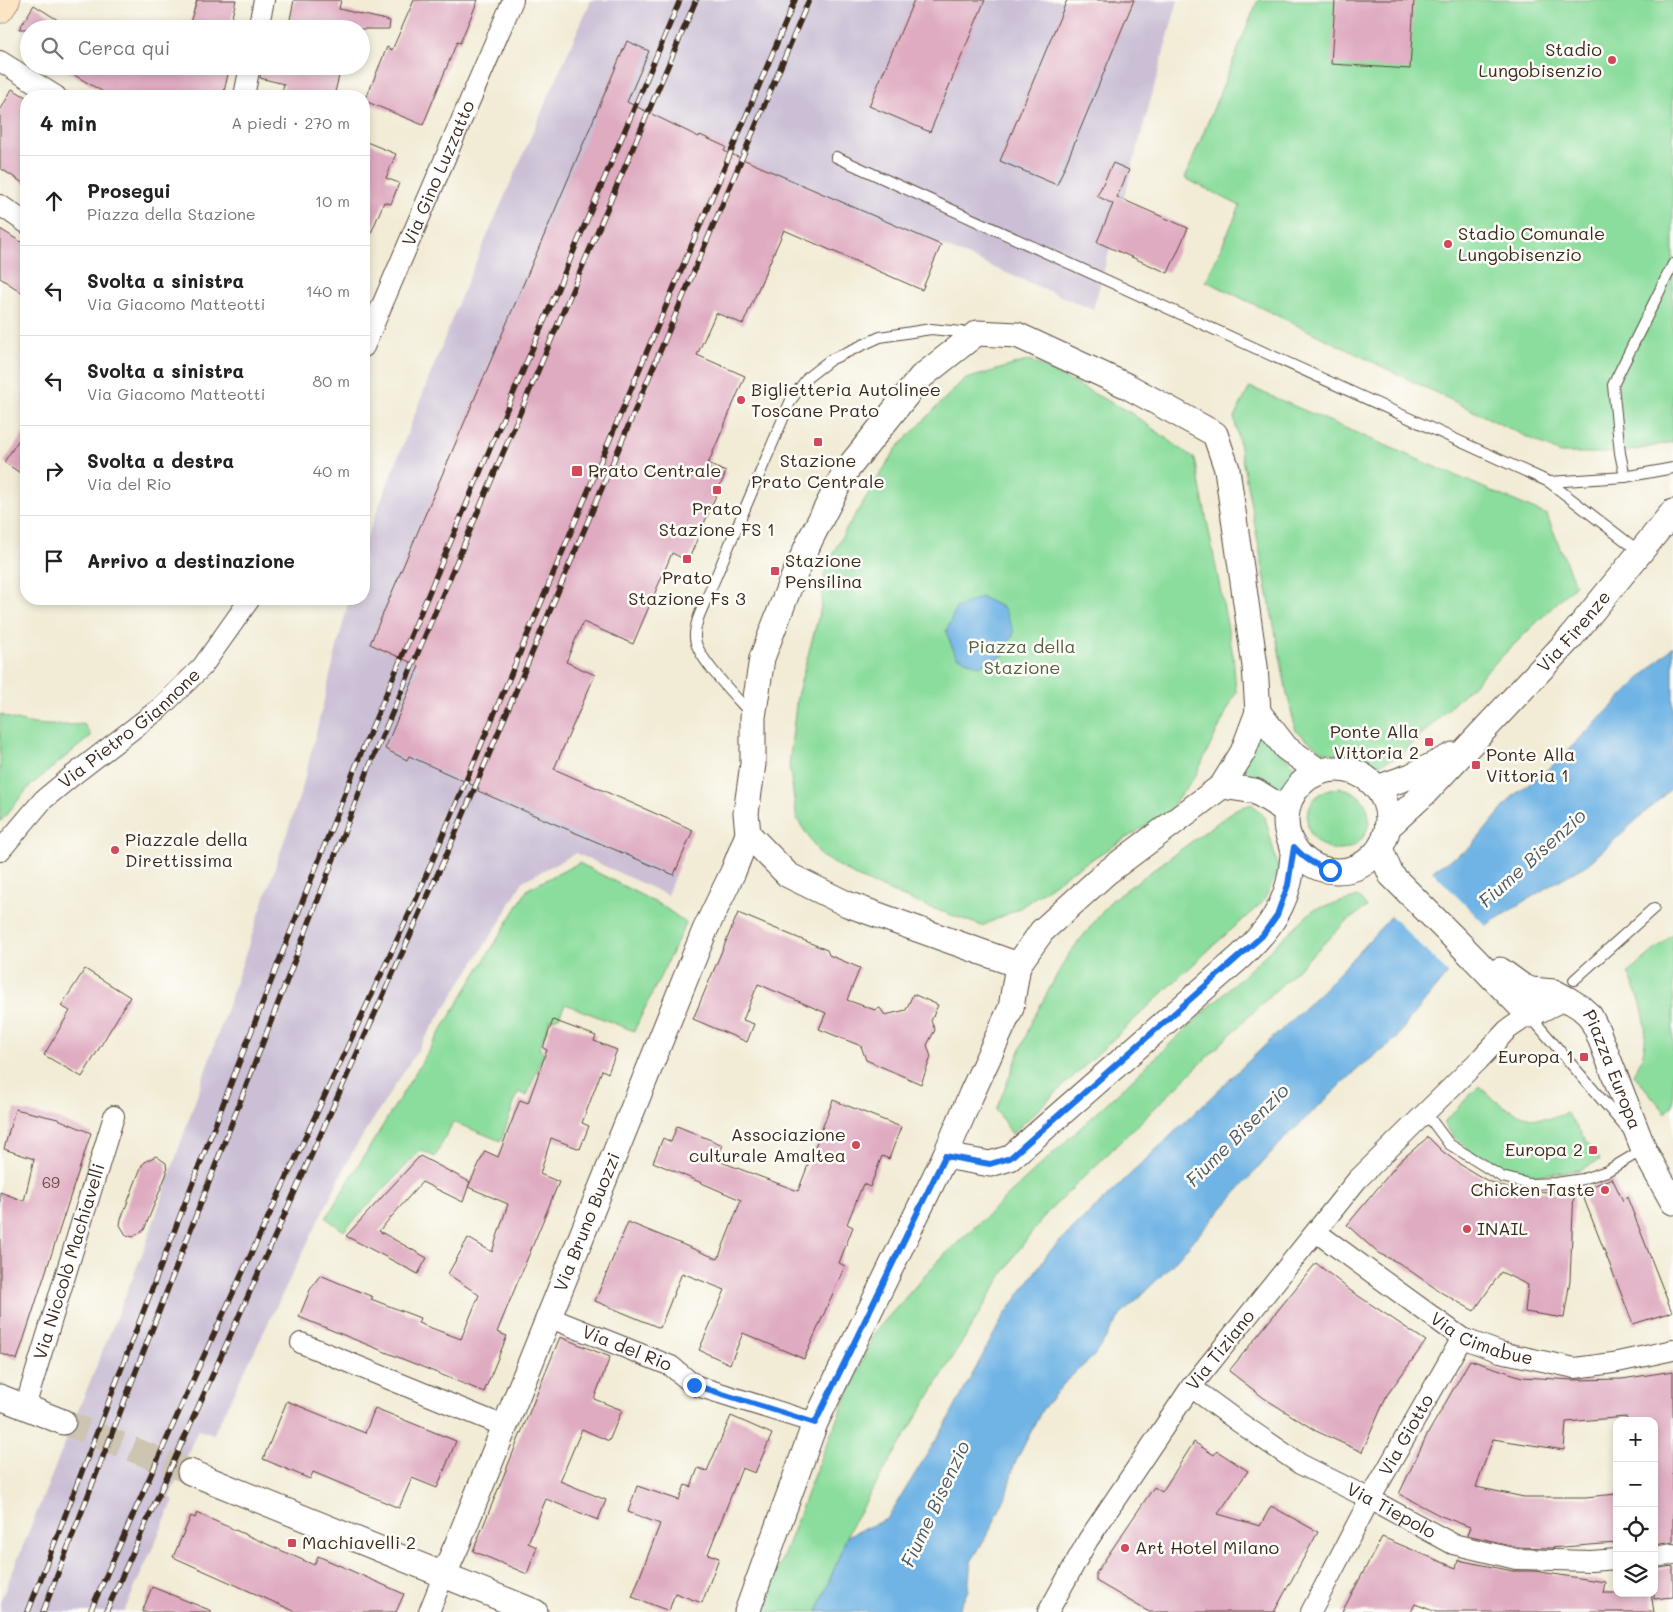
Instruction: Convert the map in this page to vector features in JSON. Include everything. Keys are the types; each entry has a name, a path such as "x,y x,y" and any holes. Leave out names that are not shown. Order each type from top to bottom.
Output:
{"main road":[{"path":"0,9 6,0"}],"street":[{"path":"260,20 264,0"},
{"name":"Via Gino Luzzatto","path":"370,333 513,0"},
{"path":"0,61 20,74"},
{"path":"22,75 46,90"},
{"path":"245,90 248,75"},
{"path":"0,205 20,219"},
{"path":"747,1612 815,1423 945,1156 970,1095 1011,1008 1018,966 1042,931 1106,872 1222,786 1243,752 1258,712 1255,666 1227,469 1215,434 1127,386 1017,335 977,333 921,377 846,472 811,538 787,590 762,658 753,717 753,764 746,813 748,834 788,875 847,904 1018,966"},
{"name":"Via Firenze","path":"1384,837 1572,636 1673,512"},
{"name":"Via Pietro Giannone","path":"0,851 43,800 159,709 202,667 246,605"},
{"path":"1258,712 1286,748 1320,772"},
{"name":"Via Firenze","path":"1376,788 1411,776 1470,746"},
{"path":"1384,837 1371,858 1361,865 1345,870 1330,870 1315,866 1294,847 1289,836 1286,823 1291,798 1298,787 1308,778 1320,772 1335,769 1351,771 1365,777 1384,800 1388,813 1384,837 1391,875"},
{"path":"1222,786 1255,791 1287,811"},
{"name":"Via Bruno Buozzi","path":"429,1612 705,930 733,872 748,834"},
{"path":"945,1156 990,1164 1010,1158 1240,957 1262,936 1277,915 1288,885 1294,847"},
{"path":"1361,865 1391,875 1457,940"},
{"name":"Piazza Europa","path":"1457,940 1522,986 1531,990 1554,992 1571,989"},
{"name":"Piazza Europa","path":"1457,940 1529,1015"},
{"name":"Piazza Europa","path":"1426,1113 1507,1030 1529,1015 1557,1001 1571,989"},
{"name":"Piazza Europa","path":"1571,989 1580,1007 1590,1016 1597,1030 1644,1150 1671,1199"},
{"name":"Via Tiziano","path":"1048,1612 1088,1540 1191,1387 1356,1180 1426,1113"},
{"name":"Via Niccolò Machiavelli","path":"25,1407 114,1116"},
{"name":"Via Cimabue","path":"1316,1232 1462,1338 1500,1352 1575,1368 1612,1363 1673,1350"},
{"name":"Via del Rio","path":"548,1317 671,1366 694,1385 815,1423"},
{"name":"Via Giotto","path":"1311,1612 1370,1499 1462,1338"},
{"path":"301,1343 504,1426"},
{"name":"Via Tiepolo","path":"1191,1387 1300,1464 1453,1544 1516,1559 1591,1561 1613,1559"},
{"path":"0,1397 63,1422"},
{"path":"190,1472 535,1612"},
{"path":"1658,1556 1673,1554"}],"lane":[{"path":"836,156 1548,482 1641,553"},
{"path":"1625,477 1620,453 1613,384 1673,264"},
{"path":"753,717 701,655 695,639 698,622 709,594 791,400 808,377 830,360 880,338 931,329 977,333"},
{"path":"1548,482 1625,477 1673,468"},
{"path":"1571,989 1654,908"},
{"name":"Piazza Europa","path":"1529,1015 1644,1150"},
{"path":"1426,1113 1449,1144 1502,1177 1529,1184 1583,1179 1607,1171 1644,1150"}],"shaded area":[{"path":"591,0 1178,0 1093,310 941,245 922,290 784,230 743,324 715,313 697,355 745,376 708,464 726,472 688,561 672,554 633,644 583,622 566,662 595,675 554,769 693,830 667,895 576,853 523,881 501,920 353,1151 213,1435 198,1430 169,1497 174,1500 124,1612 0,1612 0,1602 145,1247 302,789 348,605 370,605 370,529 463,291"}],"green space":[{"name":"Stadio Comunale Lungobisenzio","path":"1258,0 1673,0 1673,442 1620,453 1560,453 1206,281 1240,206 1185,178"},
{"name":"Piazza della Stazione","path":"1030,360 1131,413 1195,459 1233,655 1236,692 1196,775 1167,813 1069,873 1020,908 982,926 918,903 861,879 821,856 797,819 789,765 797,696 821,607 825,570 842,536 896,449 963,380"},
{"path":"1250,387 1547,515 1575,585 1399,757 1378,764 1322,751 1296,731 1234,417"},
{"path":"0,714 31,723 52,725 84,724 91,736 30,786 0,822"},
{"path":"1261,729 1299,772 1287,780 1280,792 1233,776"},
{"path":"1338,788 1355,793 1360,797 1364,802 1369,819 1364,836 1360,841 1355,845 1338,850 1321,845 1316,841 1312,836 1307,819 1312,802 1316,797 1321,793"},
{"path":"1252,804 1265,817 1279,871 1263,902 1214,945 1012,1134 996,1110 1032,1021 1067,956 1112,900 1236,809"},
{"path":"579,863 664,907 686,923 634,1031 565,1004 559,1017 550,1020 539,1049 544,1052 527,1096 518,1092 501,1141 453,1122 435,1157 421,1150 344,1231 326,1218 528,889"},
{"path":"1358,897 1367,907 1346,922 1046,1214 1014,1256 852,1524 817,1612 762,1612 818,1464 874,1333 936,1263 1313,910"},
{"path":"1673,934 1673,1105 1666,1113 1633,1074 1639,1064 1645,1043 1645,1022 1637,992 1628,973"},
{"path":"1479,1086 1493,1099 1525,1116 1547,1119 1567,1113 1600,1160 1580,1170 1531,1176 1506,1169 1476,1156 1455,1138 1443,1123"}],"water":[{"path":"981,597 1004,608 1014,632 1004,655 979,666 956,656 946,632 956,608"},
{"name":"Fiume Bisenzio","path":"1673,646 1673,787 1588,864 1488,924 1396,1039 1359,1068 1285,1138 1169,1268 1120,1316 1094,1356 1067,1380 1042,1410 1014,1465 1006,1496 991,1528 971,1562 968,1590 958,1612 817,1612 847,1536 887,1519 946,1424 1002,1319 1049,1252 1325,988 1435,869 1471,847 1514,795 1550,768"}],"pier":[{"path":"1431,870 1488,928 1450,975 1390,915"}],"building":[{"path":"197,0 236,0 231,20 191,20"},
{"path":"294,0 341,0 339,9 390,21 389,29 370,29 370,20 290,20"},
{"path":"414,0 478,0 460,43 457,42 423,125 370,103 369,90 387,47 392,50"},
{"path":"914,0 985,0 930,132 869,106"},
{"path":"1067,0 1134,0 1057,185 1000,161"},
{"path":"1335,0 1414,0 1410,69 1331,64"},
{"path":"34,5 58,20 25,20"},
{"path":"627,41 649,51 627,102 699,137 700,135 726,147 724,151 941,245 922,290 784,230 743,324 716,313 697,355 745,376 708,464 726,472 688,561 672,553 633,644 583,622 566,662 595,675 554,769 693,830 674,875 478,791 479,788 409,756 407,760 385,749 419,666 370,644"},
{"path":"74,75 228,75 224,90 100,90"},
{"path":"260,75 339,76 336,90 282,90 284,84 260,78"},
{"path":"12,89 20,94 20,181 0,168 0,111"},
{"path":"370,143 396,154 386,178 399,183 391,204 384,202 370,236"},
{"path":"1113,163 1129,170 1117,197 1188,228 1168,273 1097,242 1113,204 1097,196"},
{"path":"0,229 20,241 20,291 0,278"},
{"path":"20,438 20,473 4,462"},
{"path":"738,913 827,950 829,955 860,968 847,1000 875,1010 880,1008 885,1015 906,1010 913,994 938,1005 931,1021 935,1030 927,1045 931,1057 921,1084 866,1060 861,1046 819,1029 826,1013 758,984 743,1020 754,1024 747,1042 693,1019"},
{"path":"85,969 130,997 82,1077 44,1055 70,1011 61,1006"},
{"path":"553,1020 596,1036 594,1041 617,1050 608,1073 602,1070 582,1123 589,1126 580,1149 551,1138 540,1174 559,1182 497,1332 507,1336 484,1392 299,1317 310,1290 320,1275 373,1297 371,1299 420,1318 418,1323 461,1339 479,1295 448,1274 468,1238 492,1252 508,1204 468,1187 485,1151 498,1157 520,1100 528,1103 547,1050 543,1048"},
{"path":"833,1100 901,1127 889,1159 882,1156 870,1187 863,1184 847,1224 853,1227 839,1263 845,1266 804,1359 743,1333 730,1364 699,1350 725,1290 682,1273 660,1328 595,1301 628,1222 718,1259 741,1200 653,1162 663,1138 671,1142 677,1126 723,1145 716,1160 798,1191"},
{"path":"15,1109 58,1119 91,1133 17,1360 0,1353 0,1192 24,1201 34,1159 4,1149"},
{"name":"INAIL","path":"1428,1137 1442,1151 1461,1165 1486,1180 1515,1191 1554,1192 1574,1190 1570,1280 1564,1318 1525,1312 1528,1285 1501,1272 1474,1311 1442,1293 1399,1263 1378,1253 1347,1225 1400,1161"},
{"path":"156,1156 166,1163 167,1173 144,1230 133,1237 126,1235 120,1225 121,1219 142,1165"},
{"path":"420,1156 470,1182 463,1202 422,1182 379,1231 427,1258 418,1274 346,1236"},
{"path":"1612,1178 1623,1201 1627,1197 1672,1312 1633,1324 1581,1191"},
{"path":"1316,1263 1351,1291 1426,1341 1387,1395 1362,1452 1316,1431 1264,1398 1229,1371"},
{"path":"560,1337 610,1357 594,1399 622,1410 609,1441 582,1429 560,1481 606,1500 598,1520 546,1499 528,1543 537,1547 527,1574 473,1551"},
{"path":"1470,1360 1522,1377 1573,1380 1622,1379 1673,1371 1673,1542 1658,1544 1658,1417 1613,1417 1566,1422 1564,1450 1493,1439 1476,1487 1524,1497 1585,1497 1613,1494 1613,1543 1549,1548 1518,1547 1467,1535 1470,1527 1441,1516 1399,1494 1427,1435"},
{"path":"287,1401 365,1433 375,1408 456,1441 437,1488 412,1478 399,1508 313,1472 310,1479 263,1459"},
{"path":"731,1416 772,1434 755,1473 742,1468 708,1554 719,1558 702,1603 675,1593 669,1611 632,1597 660,1524 628,1512 637,1486 679,1500 685,1485 691,1487 698,1468 707,1471"},
{"path":"1194,1442 1214,1455 1217,1451 1248,1471 1218,1514 1260,1526 1271,1506 1318,1532 1274,1612 1149,1612 1096,1581 1096,1573 1154,1487 1162,1492"},
{"path":"197,1513 314,1565 318,1556 404,1594 396,1612 296,1612 173,1557 191,1516 195,1518"},
{"path":"1382,1537 1456,1568 1458,1560 1513,1571 1534,1571 1605,1582 1603,1593 1613,1593 1613,1597 1652,1597 1654,1612 1436,1612 1415,1604 1411,1612 1342,1612"},
{"path":"1673,1566 1673,1597 1654,1599 1654,1597 1658,1597 1658,1568"},
{"path":"152,1587 212,1611 212,1612 142,1612"}],"tunnel":[{"path":"63,1422 190,1472"}],"railway":[{"path":"28,1612 233,1078 359,758 680,0"},
{"path":"43,1612 370,765 696,0"},
{"path":"90,1612 201,1362 417,897 795,0"},
{"path":"106,1612 448,851 809,0"}],"place":[{"name":"Stadio Lungobisenzio","path":"1612,60"},
{"name":"Stadio Comunale Lungobisenzio","path":"1448,244"},
{"name":"Biglietteria Autolinee Toscane Prato","path":"741,400"},
{"name":"Stazione Prato Centrale","path":"818,442"},
{"name":"Prato Centrale","path":"577,471"},
{"name":"Prato Stazione FS 1","path":"717,490"},
{"name":"Prato Stazione Fs 3","path":"687,559"},
{"name":"Stazione Pensilina","path":"775,571"},
{"name":"Ponte Alla Vittoria 2","path":"1429,742"},
{"name":"Ponte Alla Vittoria 1","path":"1476,765"},
{"name":"Piazzale della Direttissima","path":"115,850"},
{"name":"Europa 1","path":"1584,1057"},
{"name":"Associazione culturale Amaltea","path":"856,1145"},
{"name":"Europa 2","path":"1593,1150"},
{"name":"Chicken Taste","path":"1605,1190"},
{"name":"INAIL","path":"1467,1229"},
{"name":"Machiavelli 2","path":"292,1543"},
{"name":"Art Hotel Milano","path":"1125,1548"}],"route":[{"path":"694,1385 815,1423 945,1156 990,1164 1010,1158 1262,936 1277,915 1288,885 1294,847 1315,866 1330,870"}]}
